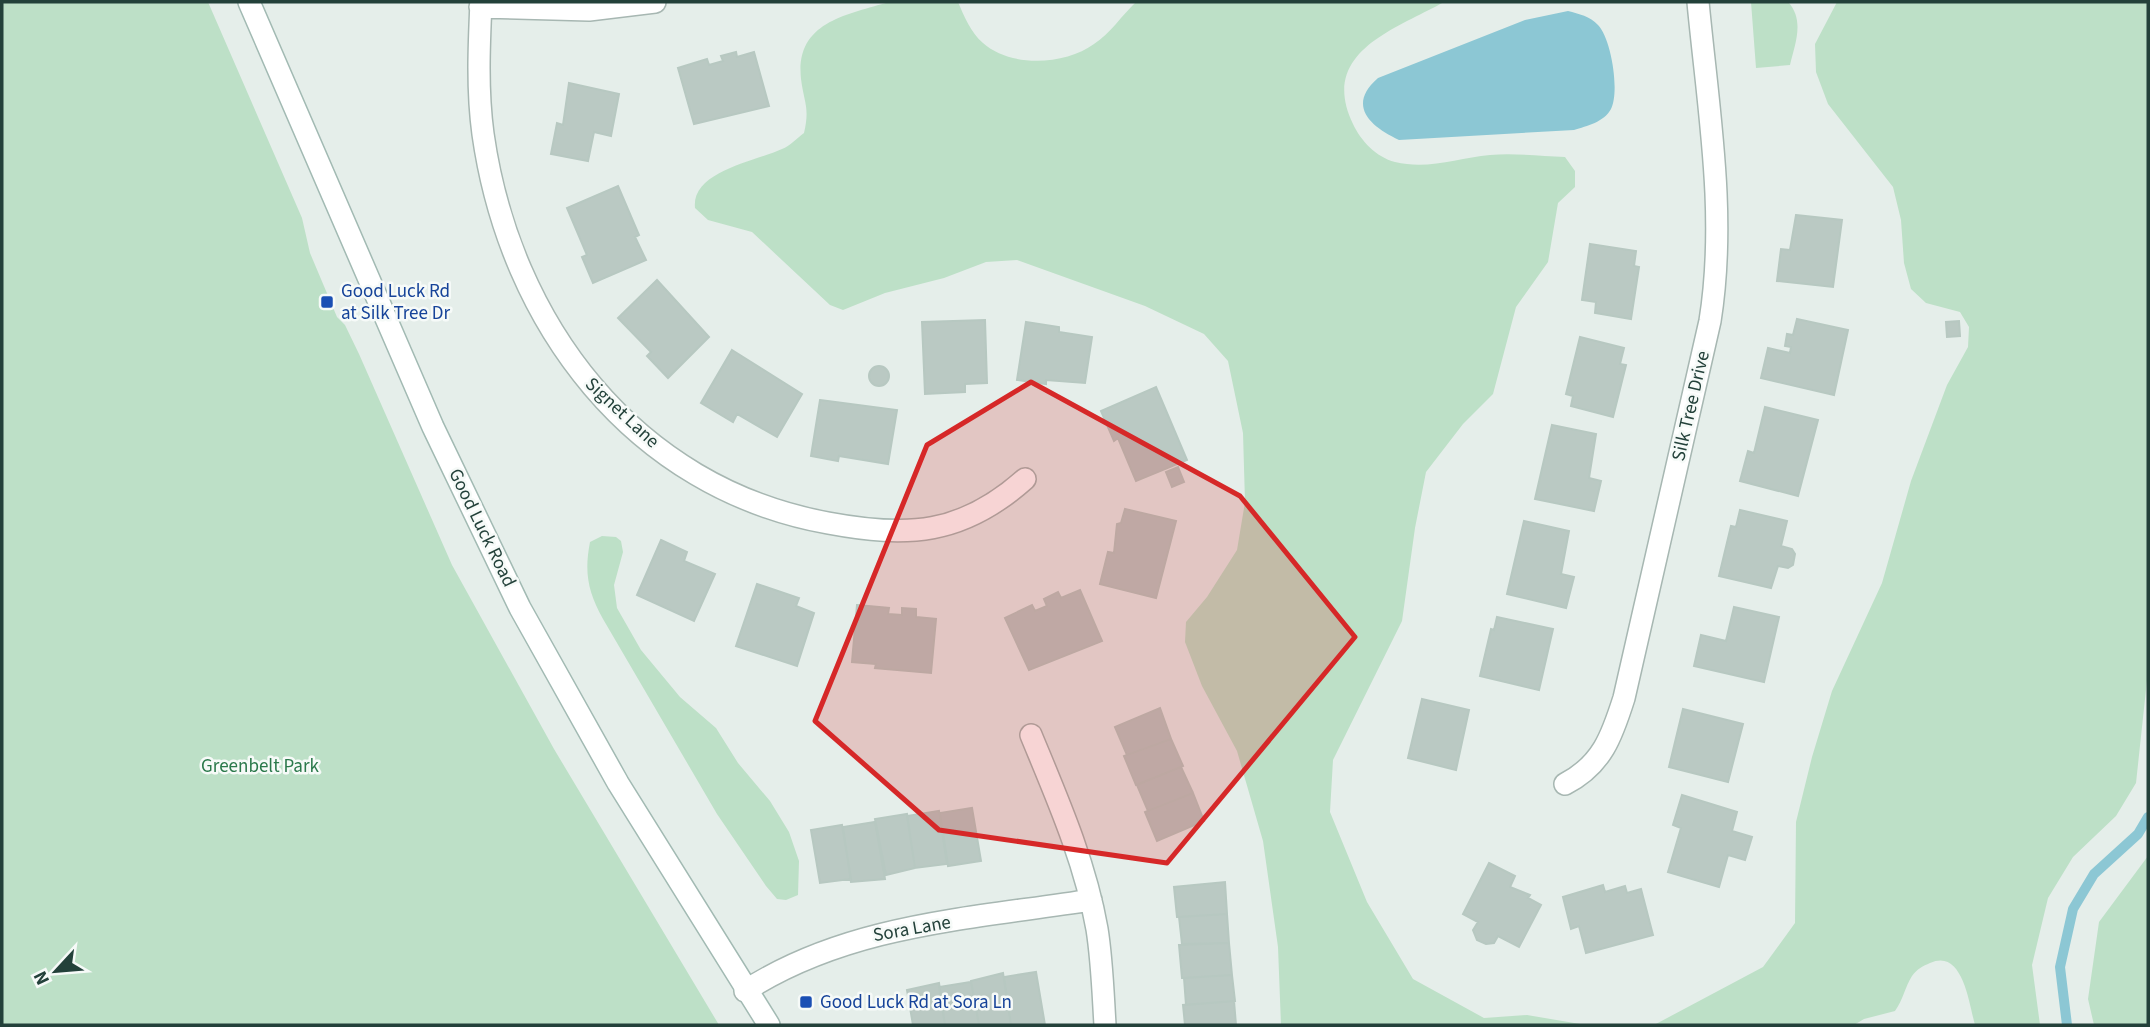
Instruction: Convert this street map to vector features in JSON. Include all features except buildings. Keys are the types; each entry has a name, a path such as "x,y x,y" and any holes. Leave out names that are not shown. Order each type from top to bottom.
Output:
{"street":[{"name":"Good Luck Road","path":"249,2 433,427 520,608 618,783 711,928 745,991 769,1025"},
{"path":"480,4 589,10 655,2"},
{"name":"Silk Tree Drive","path":"1565,784 1583,775 1599,760 1612,736 1624,698 1710,321 1716,280 1718,234 1698,2"},
{"name":"Signet Lane","path":"480,4 479,75 483,133 504,223 543,317 568,359 597,395 636,431 686,469 732,493 773,510 867,530 909,533 946,527 986,509 1025,479"},
{"path":"1031,735 1081,863 1091,900 1097,930 1105,1025"},
{"name":"Sora Lane","path":"745,991 772,973 851,940 1091,900"}],"highlighted area":[{"path":"1031,382 1240,496 1355,637 1167,863 939,830 815,721 927,445"}],"green space":[{"name":"Greenbelt Park","path":"2,2 208,2 302,218 310,253 337,317 345,325 359,354 452,565 554,749 719,1025 2,1025"},
{"path":"889,2 958,2 971,29 983,43 1008,57 1038,61 1068,56 1094,44 1136,2 1444,2 1385,33 1367,46 1354,61 1346,78 1345,99 1360,136 1370,148 1382,156 1407,164 1431,164 1508,154 1565,157 1575,171 1575,187 1558,203 1548,262 1516,307 1493,394 1463,424 1426,472 1402,621 1333,760 1330,812 1367,902 1413,979 1484,1018 1527,1015 1586,1025 1281,1025 1278,947 1263,841 1237,751 1202,686 1185,642 1186,622 1207,597 1237,550 1245,502 1243,433 1228,361 1204,334 1145,306 1017,260 986,262 944,278 885,293 843,310 830,305 752,232 708,220 695,208 697,195 703,185 714,176 785,148 804,133 806,111 801,60 806,45 815,33 841,17"},
{"path":"1751,2 1788,2 1793,9 1797,32 1790,65 1756,68"},
{"path":"1837,2 2148,2 2148,671 2136,783 2116,816 2073,857 2048,898 2032,965 2040,1025 1975,1025 1963,980 1950,963 1941,960 1925,965 1914,974 1895,1011 1864,1019 1854,1025 1654,1025 1763,967 1795,923 1796,822 1812,757 1832,691 1882,583 1911,481 1947,385 1968,347 1969,327 1960,312 1926,303 1911,289 1904,263 1901,220 1893,187 1828,104 1816,72 1815,44"},
{"path":"602,536 616,537 621,541 623,552 614,585 617,608 641,650 680,697 716,728 738,763 770,801 789,832 799,861 798,895 786,900 777,899 766,886 717,814 603,619 591,591 587,563 590,542"},
{"path":"2148,856 2148,1025 2094,1025 2088,999 2099,922"}],"water":[{"path":"1568,11 1588,17 1598,25 1607,41 1613,65 1614,101 1608,113 1595,123 1574,130 1399,140 1379,128 1366,114 1364,97 1378,78 1525,20"}],"waterway":[{"path":"2067,1025 2060,967 2073,909 2094,874 2138,834 2148,817"}],"place":[{"name":"Good Luck Rd at Silk Tree Dr","path":"327,302"},
{"name":"Good Luck Rd at Sora Ln","path":"806,1002"}]}
